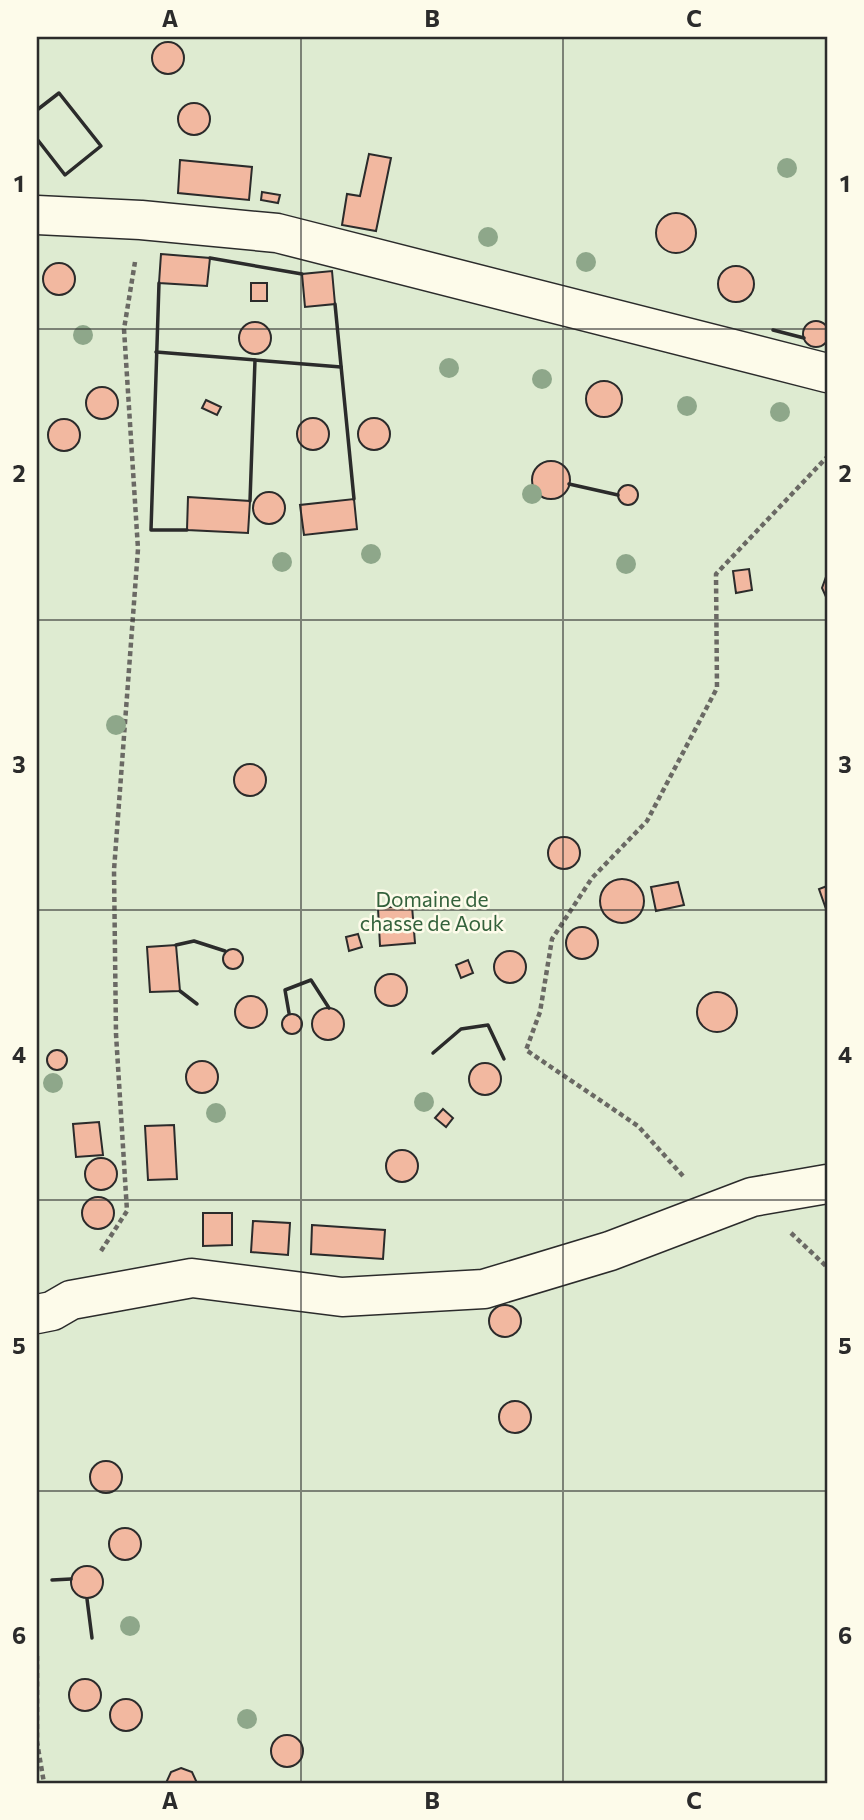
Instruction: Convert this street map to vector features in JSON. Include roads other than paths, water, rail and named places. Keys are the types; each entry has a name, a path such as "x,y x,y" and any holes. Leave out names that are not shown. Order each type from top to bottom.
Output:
{"street":[{"path":"37,215 141,220 277,233 827,373"},
{"path":"54,1307 192,1278 342,1297 484,1289 610,1251 752,1197 827,1184"}],"park label":[{"name":"Domaine de chasse de Aouk","path":"432,910"}]}
